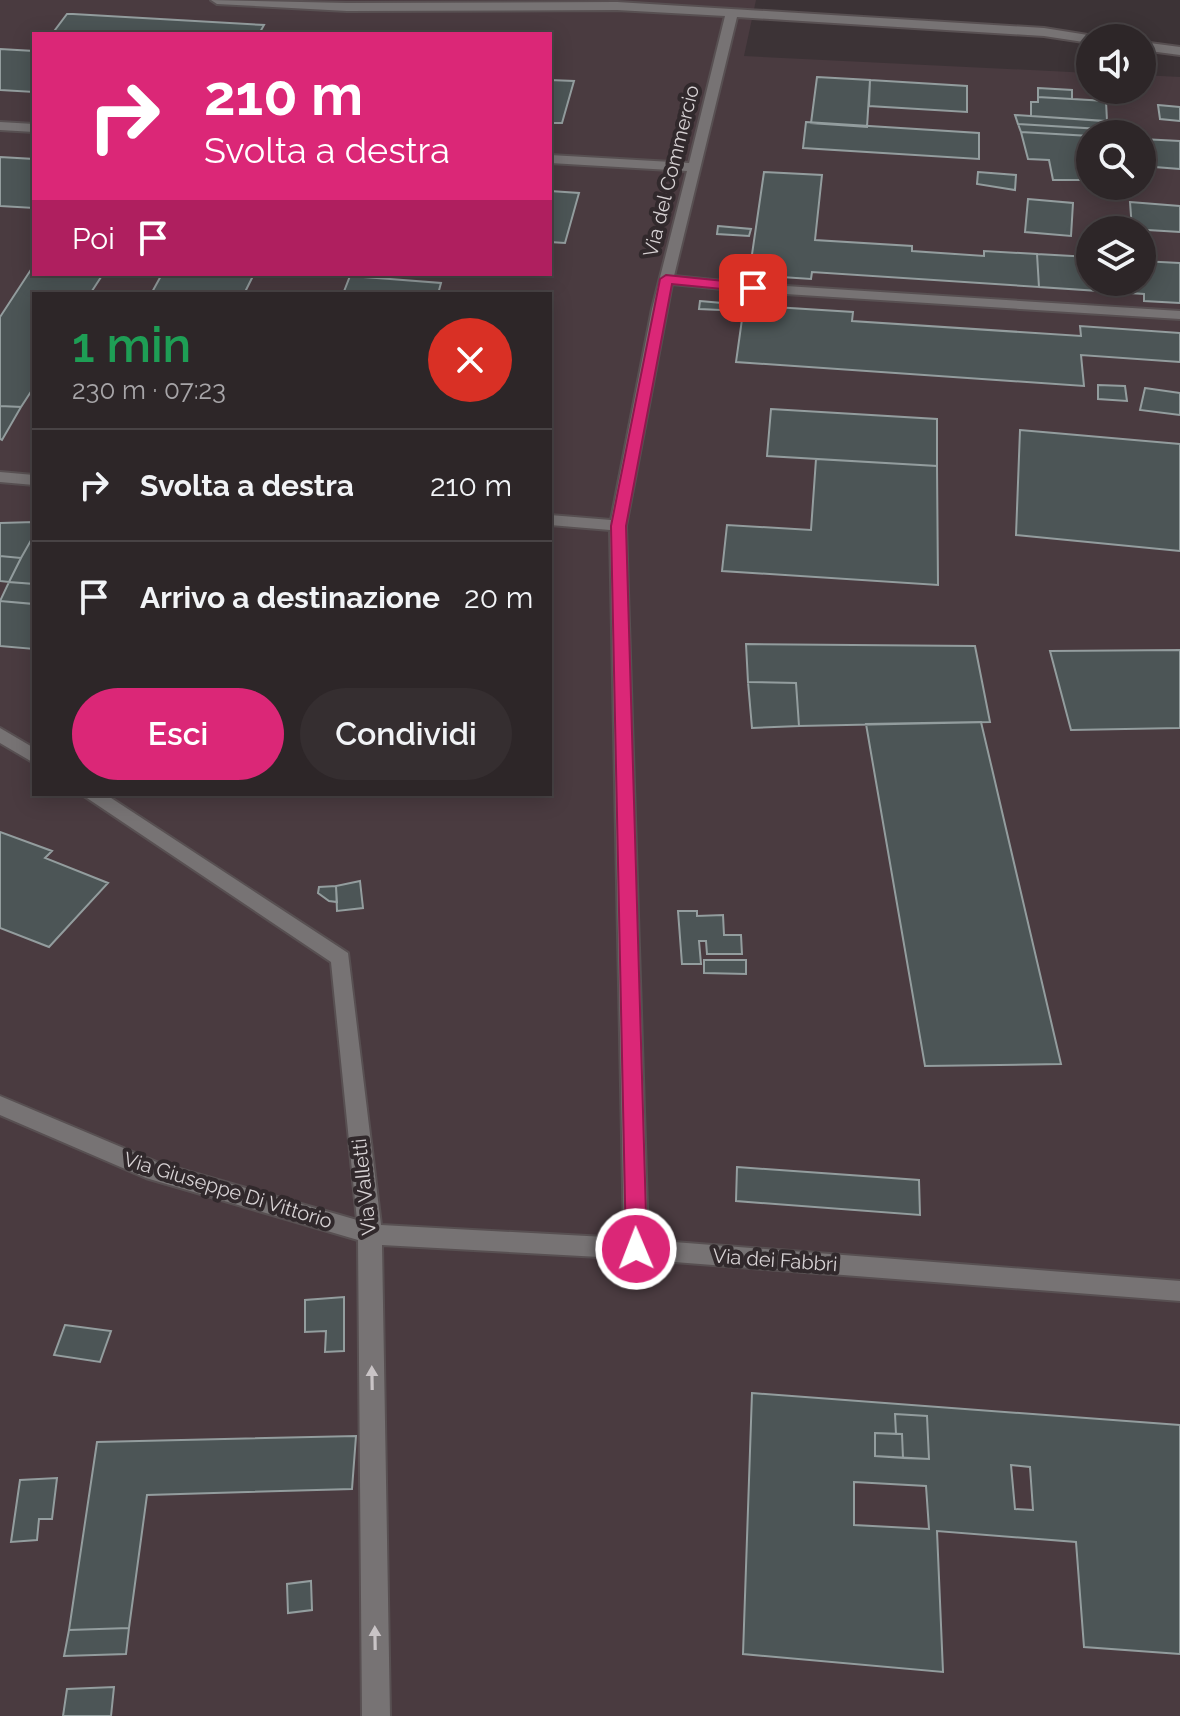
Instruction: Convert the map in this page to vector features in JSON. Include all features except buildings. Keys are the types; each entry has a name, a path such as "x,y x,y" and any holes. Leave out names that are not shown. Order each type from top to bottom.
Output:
{"street":[{"path":"217,0 347,7 617,6 1044,32 1076,37"},
{"name":"Via del Commercio","path":"636,1249 618,526 666,279 732,14"},
{"path":"1156,48 1180,51"},
{"path":"0,126 32,128"},
{"path":"552,159 695,167"},
{"path":"666,279 753,288 1180,315"},
{"path":"0,477 32,480"},
{"path":"552,520 618,526"},
{"path":"0,734 32,756"},
{"name":"Via Valletti","path":"94,796 341,958 370,1234 376,1716"},
{"name":"Via Giuseppe Di Vittorio","path":"0,1105 154,1171 370,1234"},
{"name":"Via dei Fabbri","path":"370,1234 636,1249 1180,1291"}],"shaded area":[{"path":"0,0 756,0 744,56 1076,72 1076,104 1156,104 1156,76 1180,77 1180,1716 0,1716"}],"route":[{"path":"636,1249 618,526 666,279 753,288"}]}
